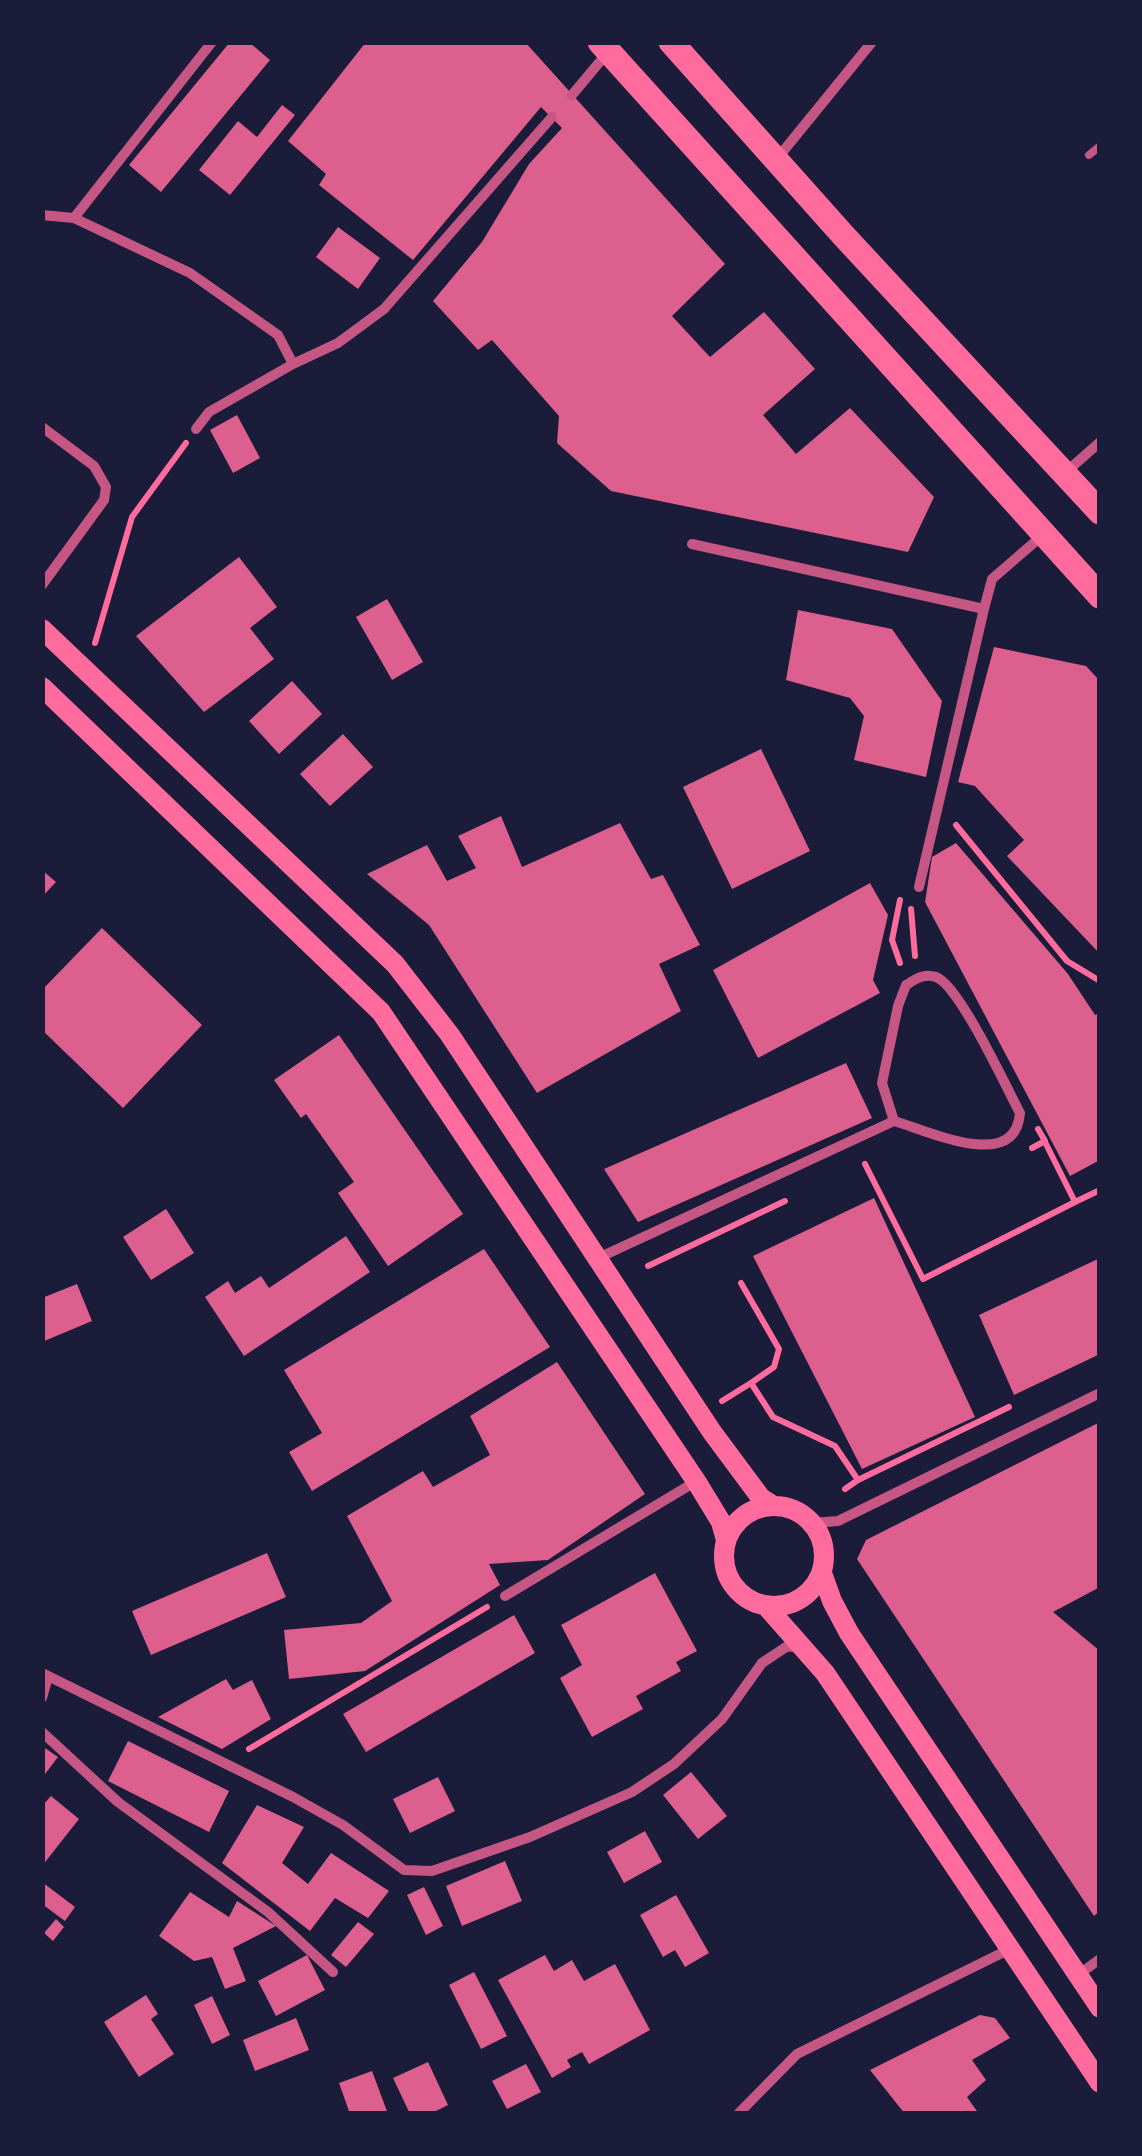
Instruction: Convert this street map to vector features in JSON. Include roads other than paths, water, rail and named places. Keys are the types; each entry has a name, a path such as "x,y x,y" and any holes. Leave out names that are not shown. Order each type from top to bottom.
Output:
{"main road":[{"path":"670,42 1100,512"},
{"path":"604,47 1100,596"},
{"path":"42,629 395,964 450,1035 712,1432 761,1498 772,1506"},
{"path":"42,686 381,1012 696,1481 720,1522 726,1540 724,1558 737,1590 766,1606 836,1689 1100,2082"},
{"path":"726,1540 744,1516 757,1508 787,1507 813,1523 824,1547 822,1573 849,1633 1100,2008"},
{"path":"766,1606 806,1596 822,1573"}],"street":[{"path":"74,218 212,42"},
{"path":"776,161 872,42"},
{"path":"572,94 604,47"},
{"path":"196,430 210,412 338,343 384,309 552,118"},
{"path":"42,215 74,218 190,272 278,335 293,364"},
{"path":"42,427 94,466 106,487 104,500 42,585"},
{"path":"1064,473 1100,442"},
{"path":"919,887 992,579 1044,534"},
{"path":"692,544 984,609"},
{"path":"596,1259 894,1121 990,1146 1006,1142 1019,1128 1020,1113 958,996 937,977 922,976 906,984 898,1006 882,1083 894,1121"},
{"path":"813,1523 838,1521 1100,1394"},
{"path":"505,1596 696,1481"},
{"path":"42,1698 45,1675 342,1825 404,1870 432,1871 530,1837 632,1792 674,1764 722,1719 762,1663 786,1647 802,1646"},
{"path":"42,1732 118,1802 268,1912 332,1972"},
{"path":"738,2114 797,2054 1010,1948"},
{"path":"1078,1975 1100,1959"}],"lane":[{"path":"1088,156 1100,146"}]}
